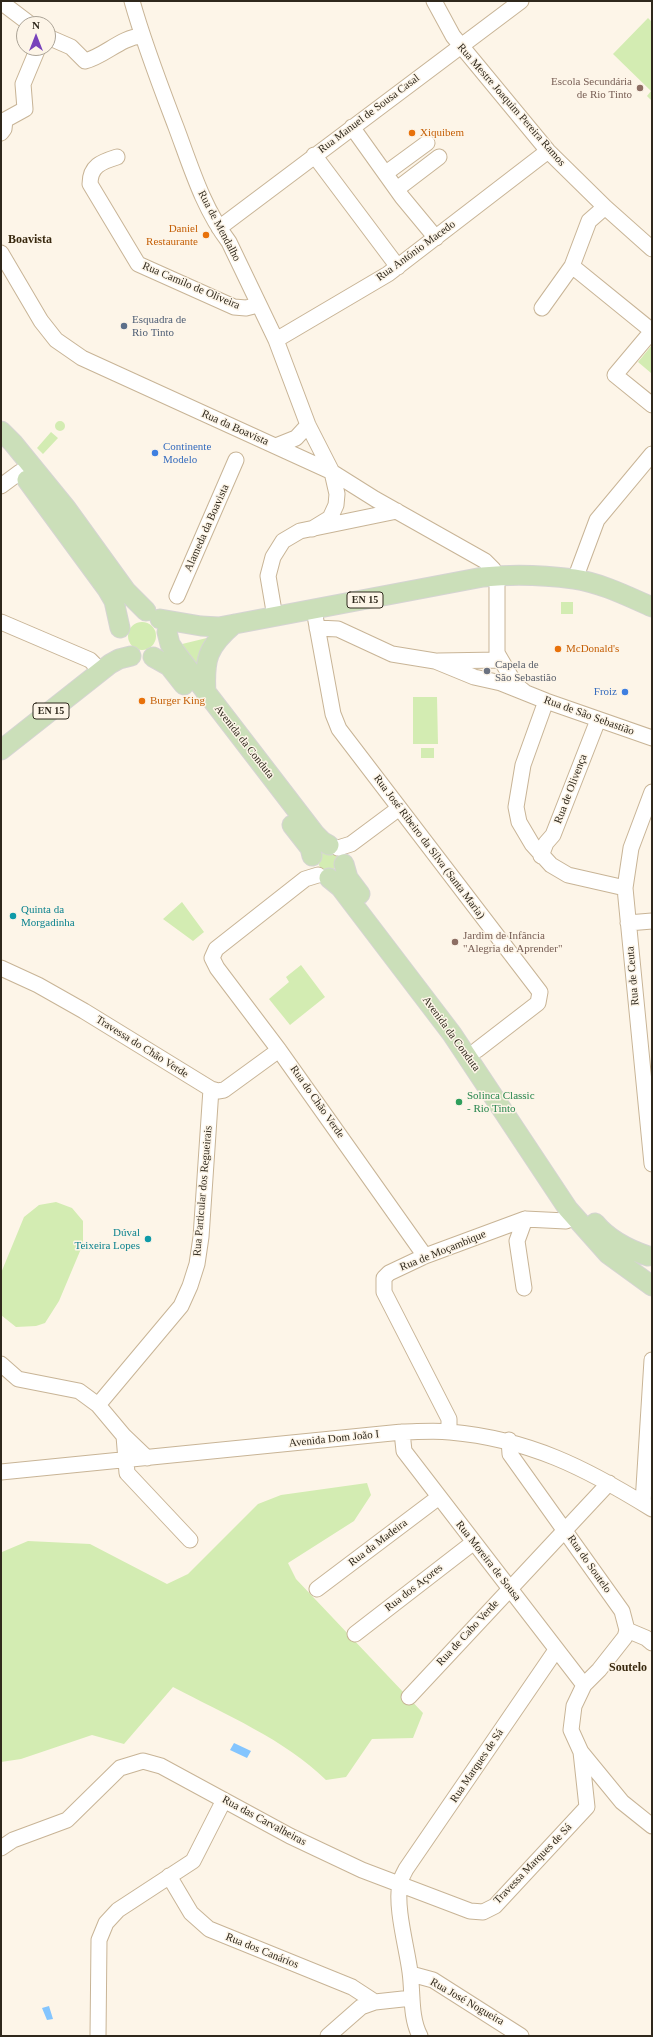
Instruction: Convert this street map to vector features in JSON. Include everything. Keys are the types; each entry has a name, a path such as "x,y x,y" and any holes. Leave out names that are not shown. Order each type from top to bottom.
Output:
{"main road":[{"path":"1,431 13,443 66,508 160,635"},
{"path":"1,447 14,476 107,589 114,601 120,645 131,656"},
{"name":"EN 15","path":"101,671 109,661 124,621 130,615 137,612 160,635 180,637 234,624 275,617 316,619 496,576 511,575 575,579 612,590 652,606"},
{"path":"206,694 205,674 208,656 215,643 234,624"},
{"name":"EN 15","path":"1,750 101,671 120,659 131,656 146,659 160,635"},
{"name":"Avenida da Conduta","path":"160,635 313,832 322,841 341,852 348,878 477,1050 577,1202 610,1238 634,1251 650,1256"},
{"name":"Avenida da Conduta","path":"160,635 162,660 175,672 305,842 315,871 340,887 452,1034 575,1218 608,1254 651,1285"},
{"path":"318,847 341,852 339,874 315,871 318,847"},
{"path":"650,1256 642,1260 642,1265 651,1285"}],"street":[{"name":"Rua de Mendalho","path":"132,1 142,36 204,200 219,228 229,242 276,340 308,426 332,472"},
{"name":"Rua Mestre Joaquim Pereira Ramos","path":"434,1 452,36 548,151 605,207 652,249"},
{"name":"Rua Manuel de Sousa Casal","path":"219,228 314,155 521,1"},
{"path":"1,2 19,16"},
{"path":"56,41 70,47 85,61 97,58 131,37 142,36"},
{"path":"1,133 4,129 5,120 25,108 23,84 35,56"},
{"path":"352,127 397,189 436,238"},
{"path":"386,173 426,143"},
{"name":"Rua António Macedo","path":"276,340 398,267 548,151"},
{"path":"314,155 398,267"},
{"name":"Rua Camilo de Oliveira","path":"117,157 101,162 93,169 90,176 90,184 138,264 234,307 246,308 258,305"},
{"path":"397,189 439,157"},
{"path":"542,308 572,266 589,220 605,207"},
{"name":"Rua da Boavista","path":"1,253 41,322 56,340 82,358 332,472 485,561 493,569 496,576"},
{"path":"572,266 652,331 615,375 652,405"},
{"path":"276,446 296,438 308,426"},
{"path":"1,437 22,464 14,476"},
{"path":"575,579 597,520 652,454"},
{"name":"Alameda da Boavista","path":"177,596 236,460"},
{"path":"312,529 330,518 336,505 336,494 332,472"},
{"path":"14,476 31,473 51,500 66,508"},
{"path":"275,617 268,576 273,556 283,541 289,536 300,531 397,511"},
{"path":"496,576 496,647 499,660"},
{"name":"Rua de São Sebastião","path":"316,619 392,654 435,661 499,660 516,684 526,693"},
{"name":"Rua José Ribeiro da Silva (Santa Maria)","path":"316,619 335,721 398,809 540,992 538,1003 477,1050"},
{"path":"1,622 90,660 101,671"},
{"name":"Rua de São Sebastião","path":"435,661 468,675 501,683 598,720 652,738"},
{"path":"546,701 522,766 516,807 523,832 541,856 551,865 568,875 625,888"},
{"name":"Rua de Olivença","path":"541,856 546,843 553,835 598,720"},
{"name":"Rua de Ceuta","path":"652,792 631,848 625,888 652,1164"},
{"path":"341,852 398,809"},
{"name":"Rua do Chão Verde","path":"315,871 216,948 212,958 217,968 279,1050 425,1256"},
{"path":"628,924 652,921"},
{"name":"Travessa do Chão Verde","path":"1,968 38,985 84,1011 211,1089"},
{"path":"211,1089 218,1091 224,1090 279,1050"},
{"name":"Rua Particular dos Regueirais","path":"98,1405 181,1306 190,1286 197,1264 201,1237 211,1089"},
{"name":"Rua de Moçambique","path":"449,1432 449,1419 384,1292 384,1278 389,1273 425,1256 525,1219 566,1221 575,1218"},
{"path":"524,1288 517,1241 525,1219"},
{"path":"647,1506 652,1360"},
{"path":"1,1364 18,1379"},
{"path":"1,1378 18,1379 79,1391 98,1405 124,1436 147,1458"},
{"name":"Avenida Dom João I","path":"1,1472 402,1432 449,1432 509,1440 542,1451 609,1483 647,1506"},
{"name":"Rua Moreira de Sousa","path":"402,1432 404,1451 584,1685"},
{"path":"124,1436 127,1473 190,1540"},
{"name":"Rua do Soutelo","path":"509,1440 510,1454 622,1611 627,1630"},
{"name":"Rua de Cabo Verde","path":"409,1697 510,1588 566,1531 609,1483"},
{"name":"Rua da Madeira","path":"317,1589 439,1497"},
{"name":"Rua dos Açores","path":"355,1634 474,1542"},
{"path":"650,1818 622,1802 581,1752 571,1730 574,1706 584,1685 599,1670 625,1637 627,1630 646,1638 652,1643"},
{"name":"Rua Marques de Sá","path":"400,1883 406,1869 556,1650"},
{"name":"Travessa Marques de Sá","path":"400,1883 470,1911 483,1912 495,1906 587,1807 581,1752"},
{"name":"Rua das Carvalheiras","path":"5,1841 67,1820 120,1768 143,1761 161,1766 305,1843 362,1870 400,1883"},
{"path":"98,2036 99,1940 106,1923 118,1910 193,1861 224,1800"},
{"name":"Rua dos Canários","path":"169,1876 190,1913 209,1929 352,1987 375,2002"},
{"path":"400,1883 399,1905 411,1974 412,1998 417,2030 420,2036"},
{"name":"Rua José Nogueira","path":"411,1974 432,1980 517,2032 521,2036"},
{"path":"328,2036 361,2007 375,2002 412,1998"}],"green space":[{"path":"648,18 652,22 652,101 647,96 651,91 613,54"},
{"path":"652,345 652,372 651,373 638,362"},
{"path":"58,421 62,421 65,426 62,431 58,431 55,428 55,424"},
{"path":"51,432 58,438 43,454 37,448"},
{"path":"561,602 573,602 573,614 561,614"},
{"path":"142,622 152,626 156,636 152,646 142,650 132,646 128,636 132,626"},
{"path":"215,636 199,676 178,645"},
{"path":"413,697 437,697 438,744 413,744"},
{"path":"421,748 434,748 434,758 421,758"},
{"path":"324,851 332,851 338,857 338,865 332,871 324,871 318,865 318,857"},
{"path":"182,902 204,932 193,941 163,919"},
{"path":"301,965 325,997 290,1025 269,999 289,982 286,977"},
{"path":"56,1202 72,1208 83,1221 83,1244 59,1301 45,1323 36,1326 16,1327 1,1315 1,1273 24,1217 39,1205"},
{"path":"367,1483 371,1495 354,1521 288,1563 296,1579 423,1713 413,1738 372,1739 346,1777 326,1780 292,1752 273,1740 173,1687 124,1744 92,1735 21,1759 1,1762 2,1552 28,1541 90,1544 167,1584 188,1574 258,1504 281,1495"}],"water":[{"path":"234,1743 251,1751 247,1758 230,1750"},
{"path":"49,2006 53,2019 47,2020 42,2008"}],"place":[{"name":"Escola Secundária de Rio Tinto","path":"640,88"},
{"name":"Xiquibem","path":"412,133"},
{"name":"Daniel Restaurante","path":"206,235"},
{"name":"Esquadra de Rio Tinto","path":"124,326"},
{"name":"Continente Modelo","path":"155,453"},
{"name":"McDonald's","path":"558,649"},
{"name":"Capela de São Sebastião","path":"487,671"},
{"name":"Froiz","path":"625,692"},
{"name":"Burger King","path":"142,701"},
{"name":"Quinta da Morgadinha","path":"13,916"},
{"name":"Jardim de Infância \"Alegria de Aprender\"","path":"455,942"},
{"name":"Solinca Classic - Rio Tinto","path":"459,1102"},
{"name":"Dúval Teixeira Lopes","path":"148,1239"}],"district":[{"name":"Boavista","path":"30,240"},
{"name":"Soutelo","path":"628,1668"}]}
